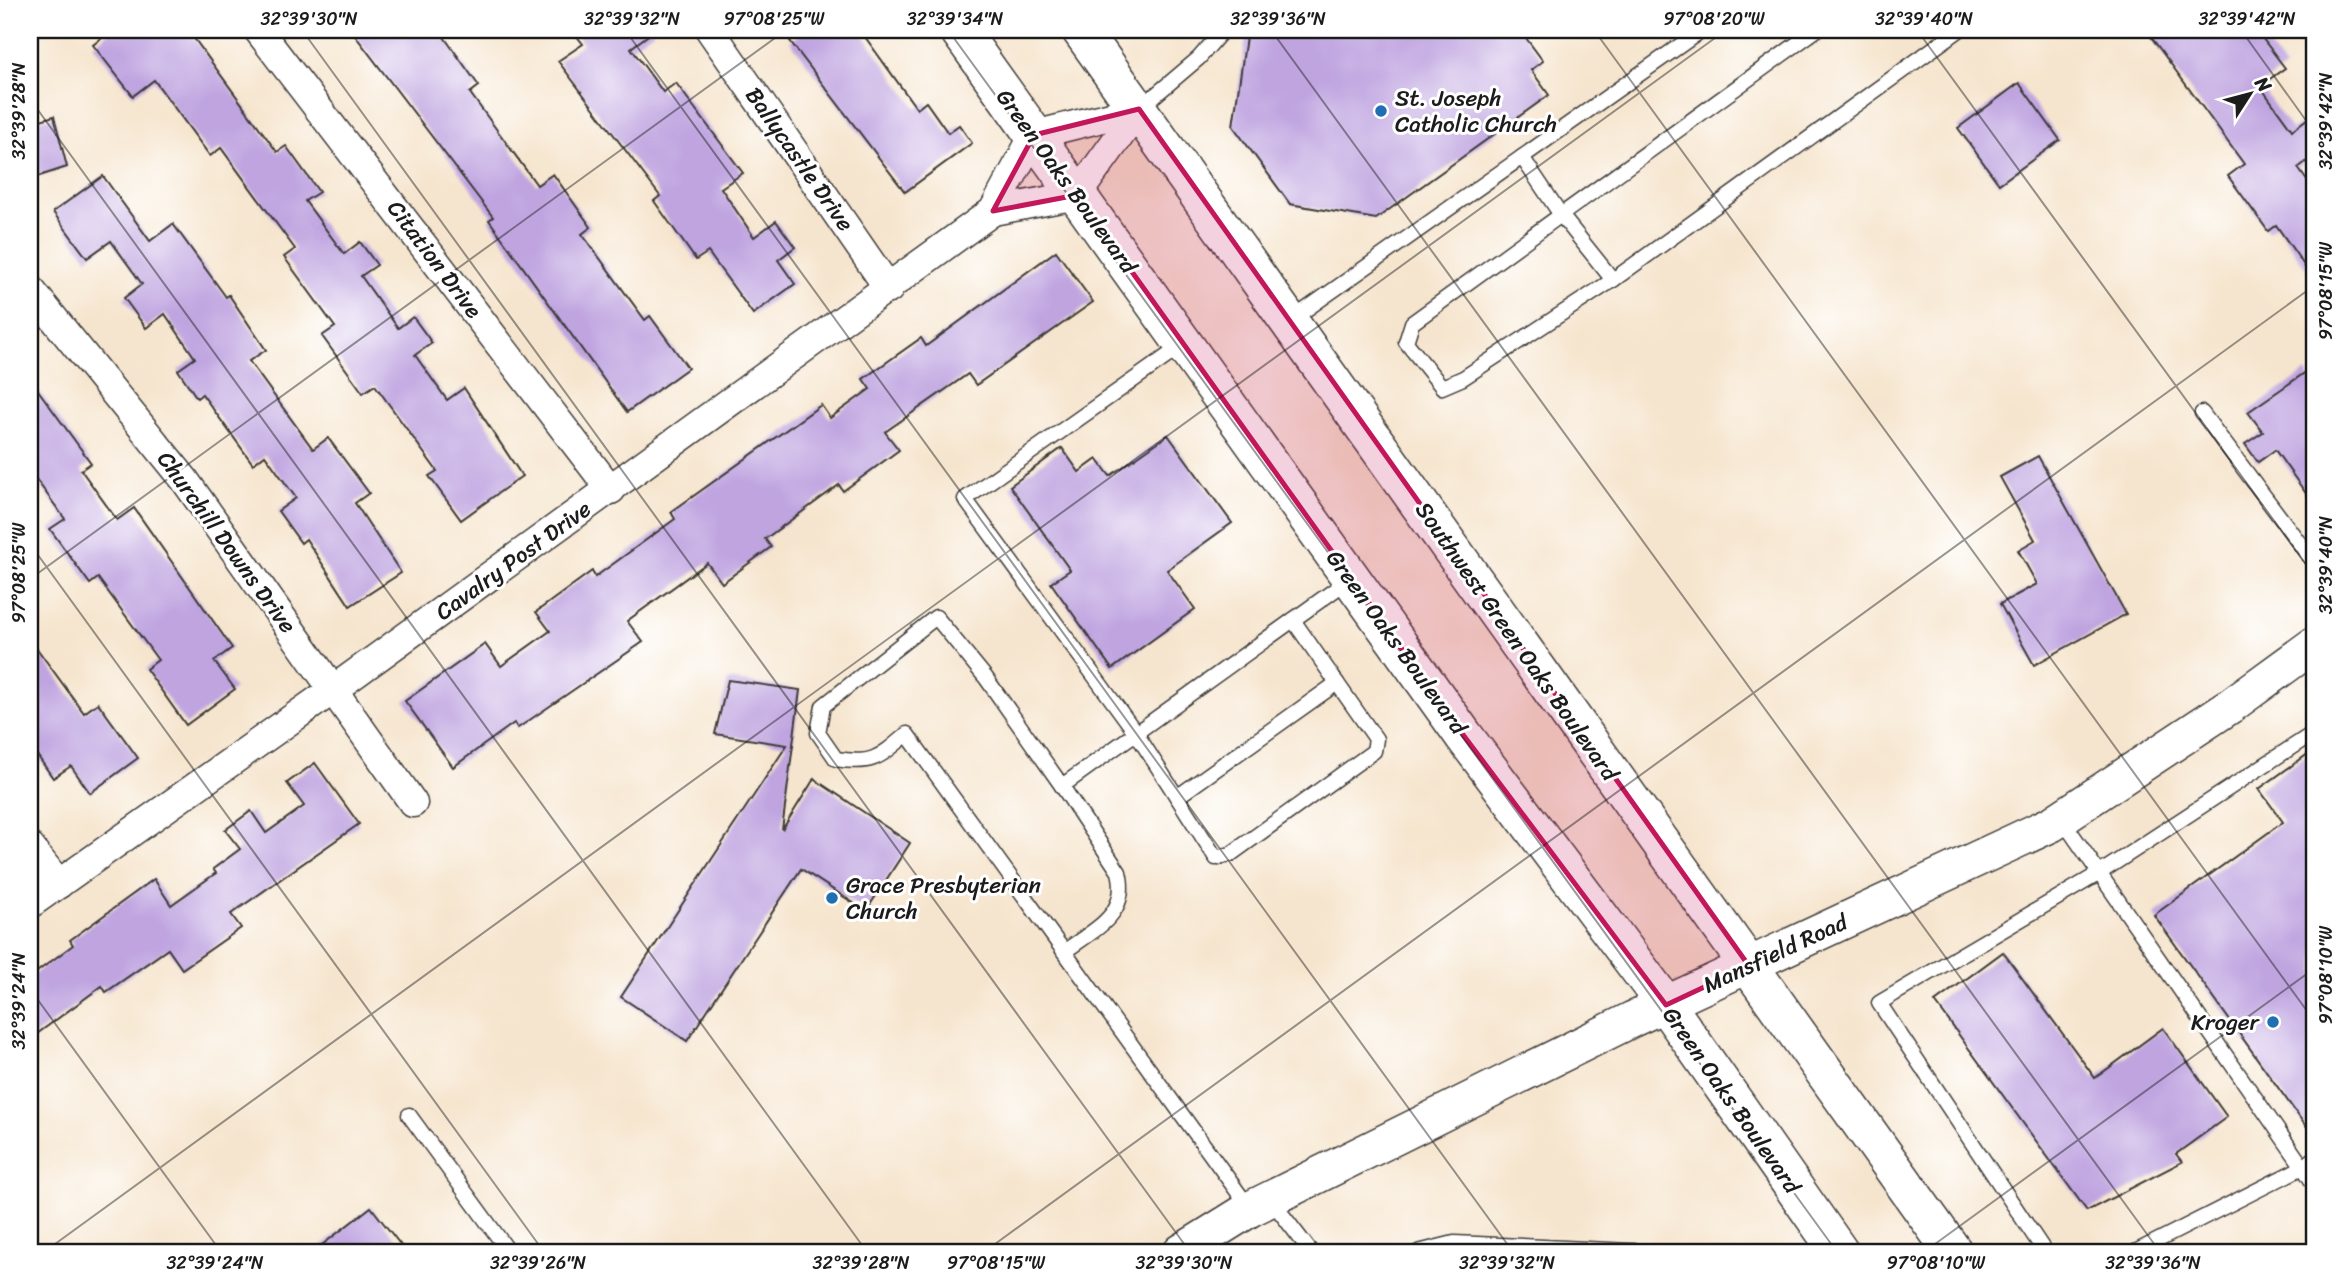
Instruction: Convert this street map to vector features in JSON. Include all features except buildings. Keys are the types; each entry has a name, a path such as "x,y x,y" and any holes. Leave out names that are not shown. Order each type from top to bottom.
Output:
{"main road":[{"name":"Green Oaks Boulevard","path":"959,30 1511,800 1666,1004 1839,1252"},
{"name":"Southwest Green Oaks Boulevard","path":"1081,30 1953,1252"}],"street":[{"name":"Citation Drive","path":"258,30 611,490"},
{"name":"Ballycastle Drive","path":"710,30 889,289"},
{"path":"1034,135 1139,109"},
{"path":"1077,195 1139,109"},
{"name":"Cavalry Post Drive","path":"30,904 334,690 993,211 1034,135"},
{"name":"Cavalry Post Drive","path":"993,211 1077,195"},
{"name":"Churchill Downs Drive","path":"30,289 184,479 414,803"},
{"name":"Mansfield Road","path":"1181,1252 1261,1204 1666,1004 2061,818 2230,706 2315,644"},
{"path":"30,847 59,884"}],"lane":[{"path":"1139,109 1199,58 1223,30"},
{"path":"1289,321 1702,30"},
{"path":"1816,30 1412,323 1406,342 1441,387 1463,379 1613,280 1959,30"},
{"path":"1522,157 1562,215 1613,280"},
{"path":"1184,344 965,499 1136,733 1216,858 1231,854 1374,751 1376,738 1293,620"},
{"path":"2202,413 2315,564"},
{"path":"1062,786 1352,578"},
{"path":"1064,952 1111,916 1121,902 1122,885 1119,872 986,678 936,617 823,706 818,733 836,759 863,763 890,750 907,734 1064,952 1261,1204 1311,1252"},
{"path":"1177,797 1337,683"},
{"path":"2045,1252 1879,1003 2098,874 2315,732"},
{"path":"2061,818 2098,874 2309,1162 2315,1186"},
{"path":"409,1115 509,1252"},
{"path":"2135,1252 2309,1162"},
{"path":"1418,1252 1454,1243 1536,1250 1654,1252"}],"highlighted area":[{"path":"1139,109 1749,966 1666,1005 1464,736 1077,195 993,211 1034,135"}],"place":[{"name":"St. Joseph Catholic Church","path":"1381,111"},
{"name":"Grace Presbyterian Church","path":"832,898"},
{"name":"Kroger","path":"2273,1022"}]}
